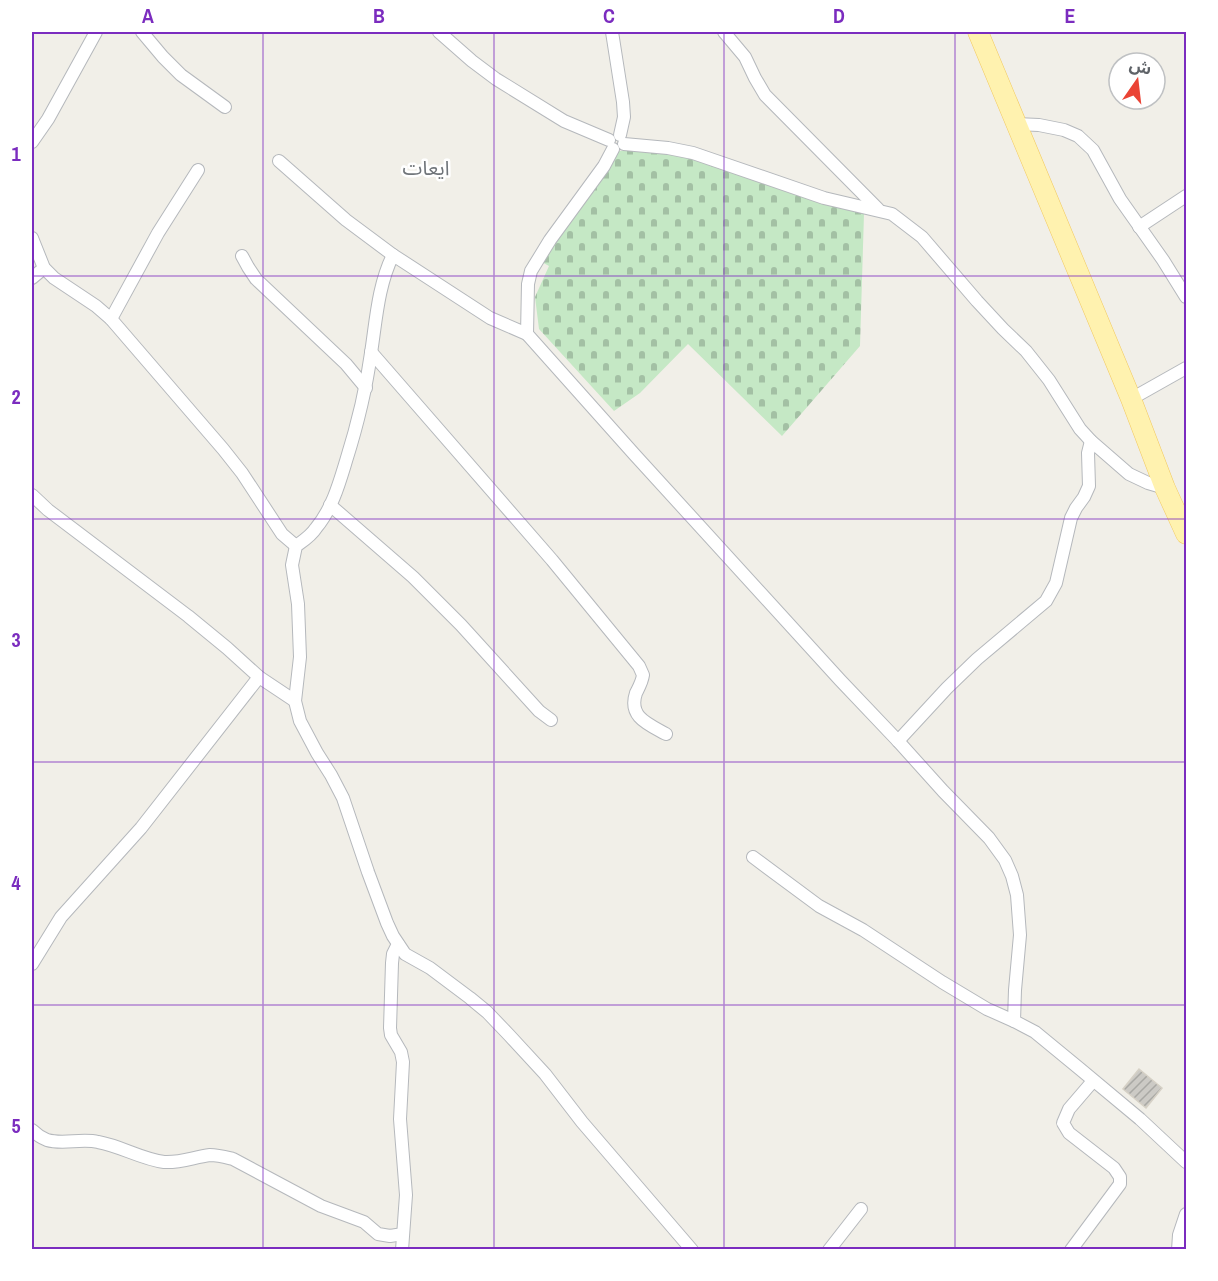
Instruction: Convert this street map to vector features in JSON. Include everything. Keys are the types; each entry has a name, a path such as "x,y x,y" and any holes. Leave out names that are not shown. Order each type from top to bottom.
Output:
{"main road":[{"path":"978,32 1131,399 1165,488 1185,528"}],"street":[{"path":"32,142 48,119 96,32"},
{"path":"142,32 182,75 225,107"},
{"path":"439,32 496,79 564,121 617,142 693,153 824,198 892,214 922,237 983,308 1026,351 1049,380 1080,429 1091,441 1129,474 1165,488"},
{"path":"527,333 528,284 531,271 550,240 604,166 617,142 624,117 612,32"},
{"path":"724,32 745,57 765,95 878,209"},
{"path":"1016,124 1039,125 1064,130 1078,136 1093,150 1120,199 1186,297"},
{"path":"279,161 346,220 393,255 490,318 527,333 840,680 989,838 1005,860 1017,895 1020,935 1014,1021"},
{"path":"111,319 158,233 198,170"},
{"path":"1139,226 1186,196"},
{"path":"32,238 44,268 54,278 111,319 223,449 242,473 282,534 296,546"},
{"path":"393,255 381,290 366,388 338,488 316,528 296,546 292,565 298,613 300,657 295,701 300,722 343,798 387,923 405,954 430,968 487,1012 545,1074 582,1122 692,1250"},
{"path":"242,256 256,279 346,364 366,388"},
{"path":"32,278 44,268"},
{"path":"371,352 544,551 639,666 643,675 636,694 634,705 636,712 641,720 666,734"},
{"path":"1131,399 1186,368"},
{"path":"898,741 947,688 977,659 1046,601 1052,592 1071,518 1089,486 1088,453 1091,441"},
{"path":"32,495 48,510 188,616 259,677 295,701"},
{"path":"330,505 413,577 461,625 539,711 551,720"},
{"path":"32,964 61,917 141,828 259,677"},
{"path":"753,857 819,906 871,935 987,1009 1035,1032 1140,1119 1186,1162"},
{"path":"398,944 392,963 390,1028 403,1062 400,1119 406,1196 402,1250"},
{"path":"1071,1250 1120,1184 1120,1177 1114,1168 1069,1133 1064,1126 1063,1122 1069,1109 1093,1081"},
{"path":"32,1130 45,1139 55,1142 82,1140 99,1142 164,1162 179,1162 210,1155 221,1155 233,1159 321,1206 364,1222 378,1234 390,1236 403,1234"},
{"path":"830,1250 861,1209"},
{"path":"1178,1250 1179,1235 1186,1214"}],"green space":[{"path":"665,149 769,181 864,214 860,346 782,436 688,344 640,393 614,411 539,329 535,297 549,266 540,261 619,151"}],"building":[{"path":"1139,1069 1162,1088 1146,1108 1123,1089"}],"district":[{"name":"ايعات","path":"426,167"}]}
